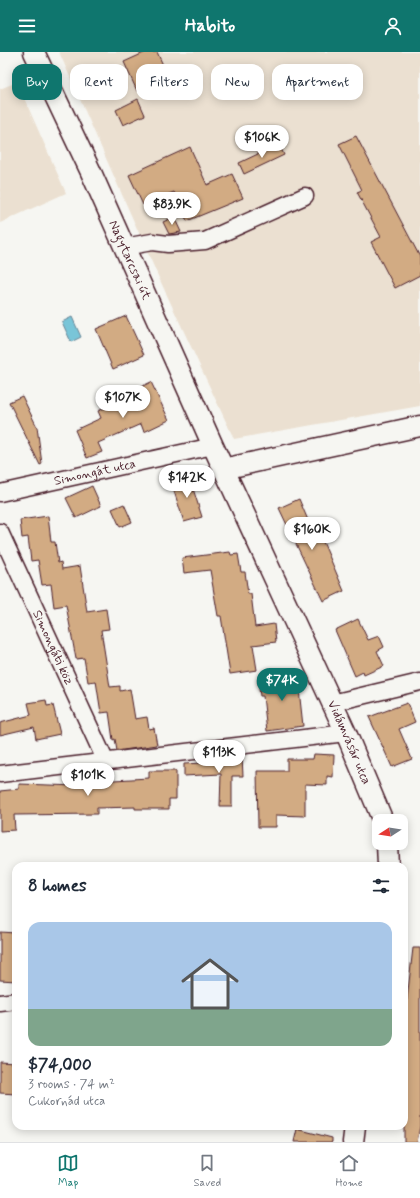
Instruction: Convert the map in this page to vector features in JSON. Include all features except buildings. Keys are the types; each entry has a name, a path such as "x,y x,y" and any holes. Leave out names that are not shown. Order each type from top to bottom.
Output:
{"main road":[{"name":"Nagytarcsai út","path":"34,52 124,247 223,469"},
{"path":"223,469 420,426"},
{"name":"Vidámvásár utca","path":"223,469 346,733 380,814"},
{"path":"387,850 388,862"},
{"path":"353,1142 354,1130"}],"street":[{"path":"124,247 152,242 168,244 205,241 305,196"},
{"name":"Simongát utca","path":"0,493 213,446"},
{"name":"Simongáti köz","path":"0,532 106,762"},
{"path":"332,703 420,682"},
{"path":"0,774 346,733"},
{"path":"0,1003 12,1002"}],"shaded area":[{"path":"59,52 420,52 420,406 234,439 158,276 80,100 128,100 128,64 70,64 70,77"},
{"path":"12,84 12,100 25,100 66,193 0,223 0,89"}],"water":[{"path":"72,317 81,337 71,342 62,322"}]}
